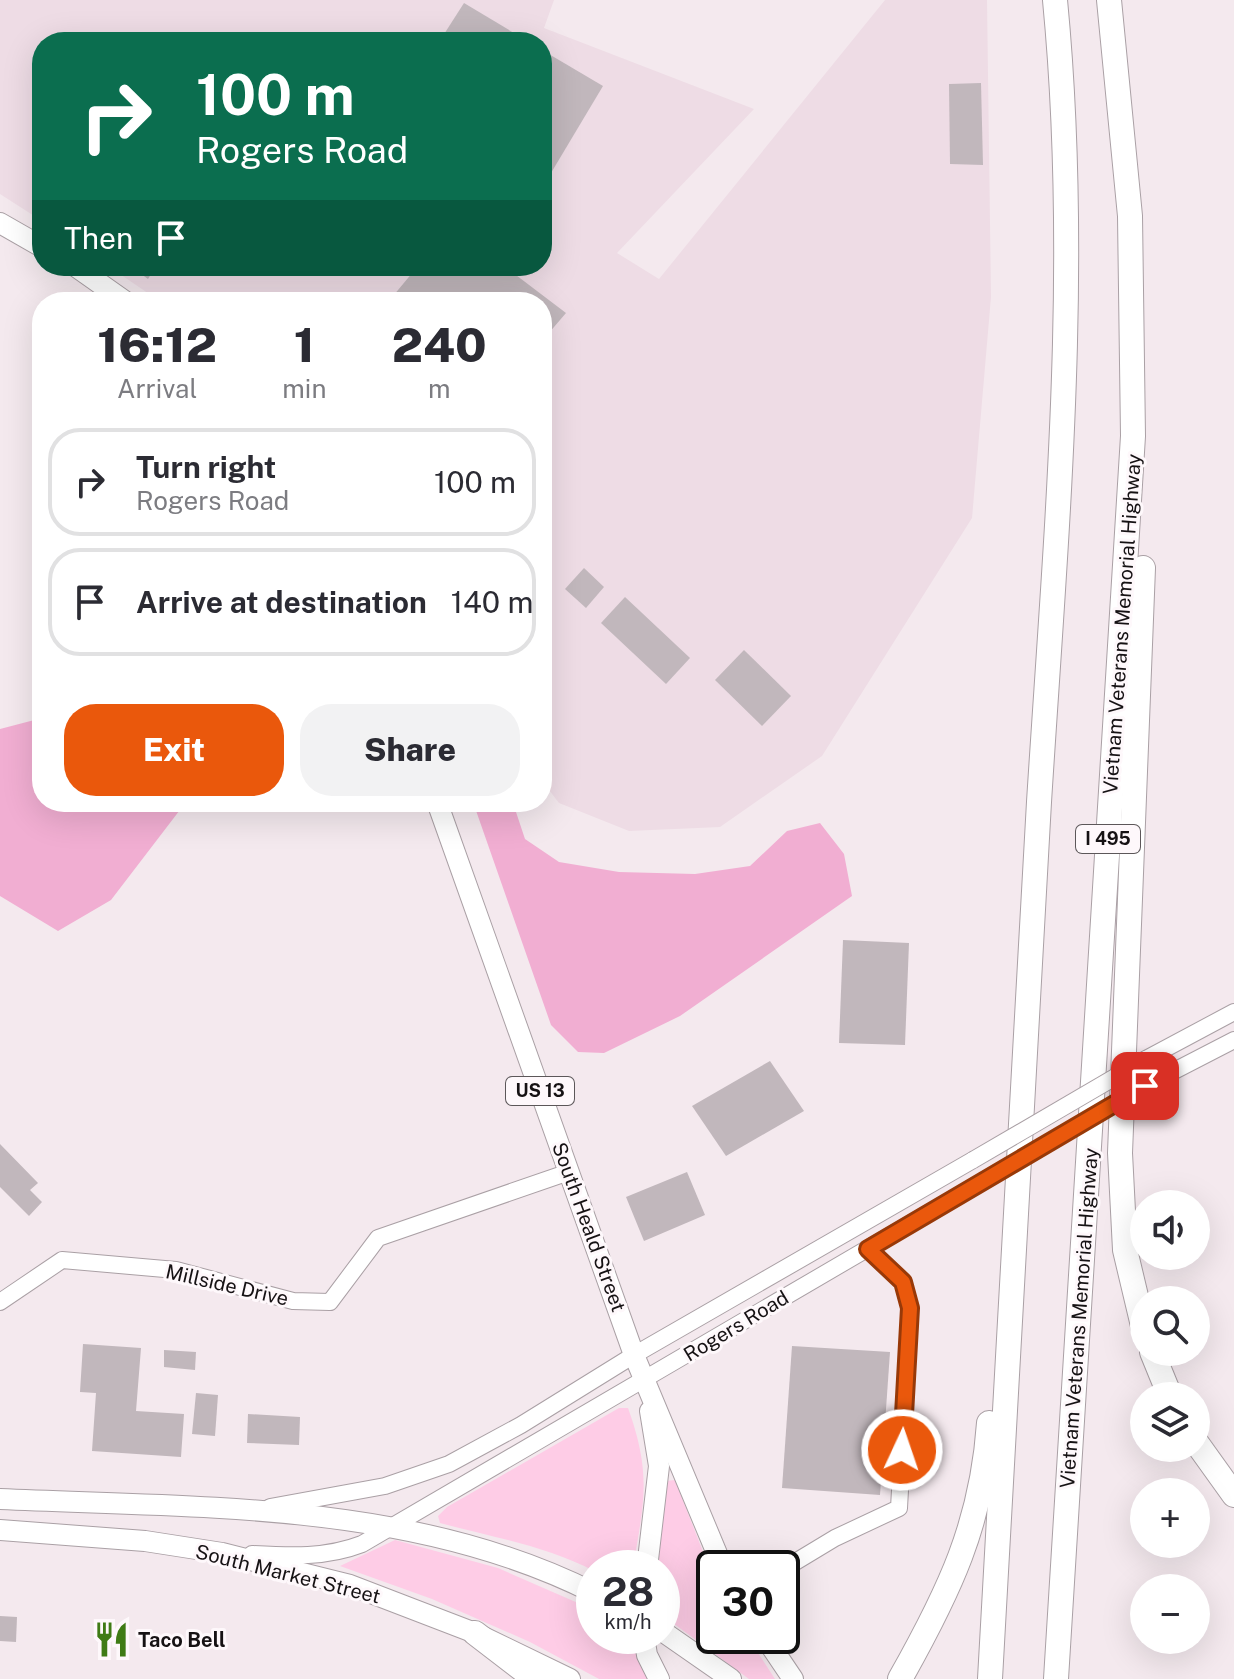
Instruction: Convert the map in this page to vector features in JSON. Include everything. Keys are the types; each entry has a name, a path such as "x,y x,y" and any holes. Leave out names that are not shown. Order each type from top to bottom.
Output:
{"highway":[{"path":"990,1679 1012,1254 1066,363 1067,150 1055,0"},
{"name":"Vietnam Veterans Memorial Highway","path":"1056,1679 1133,436 1130,216 1109,0"},
{"path":"1133,436 1144,541 1120,1167 1125,1250 1134,1286"},
{"path":"900,1679 947,1587 977,1513 1012,1254"},
{"path":"1210,1462 1234,1495"},
{"path":"475,1633 535,1679"}],"main road":[{"path":"0,223 32,241"},
{"path":"89,276 112,292"},
{"name":"South Heald Street","path":"441,812 634,1355 716,1550"},
{"name":"South Heald Street","path":"646,1380 659,1466 649,1550"},
{"path":"0,1499 245,1511 395,1526 510,1556 576,1585"},
{"name":"South Market Street","path":"0,1530 145,1541 222,1553 356,1587 475,1633 570,1679"},
{"path":"680,1644 731,1679"},
{"path":"647,1654 659,1679"},
{"path":"776,1654 793,1679"}],"street":[{"name":"Rogers Road","path":"245,1511 385,1486 449,1464 521,1425 634,1355 1146,1059 1234,1012"},
{"name":"Rogers Road","path":"222,1553 297,1556 339,1553 395,1526 1145,1086 1234,1040"},
{"name":"Millside Drive","path":"0,1302 62,1260 176,1270 293,1301 330,1302 378,1238 569,1172"},
{"path":"800,1559 835,1538 899,1508 910,1308 903,1282 868,1249"}],"shaded area":[{"path":"0,0 554,0 544,28 754,109 617,253 659,279 885,0 987,0 991,297 972,518 822,756 720,827 629,831 559,803 552,794 552,292 146,292 123,276 552,276 552,32 32,32 32,215 0,194"},
{"path":"32,721 32,812 178,812 111,900 58,931 0,896 0,729"},
{"path":"476,812 516,812 525,839 559,862 619,872 695,874 750,866 787,831 820,823 844,854 852,896 680,1016 604,1053 578,1052 551,1025"},
{"path":"619,1408 628,1408 643,1470 643,1506 636,1550 576,1550 576,1562 440,1523 438,1516 447,1507"},
{"path":"675,1480 702,1550 696,1550 696,1640 680,1628 680,1550 657,1550 666,1481"},
{"path":"395,1540 498,1568 576,1602 576,1654 636,1654 647,1679 599,1679 530,1642 432,1599 340,1566"},
{"path":"715,1654 759,1654 775,1679 749,1679"}],"building":[{"path":"464,3 512,32 445,32"},
{"path":"552,56 603,86 552,171"},
{"path":"981,83 983,165 950,164 949,84"},
{"path":"410,276 517,276 538,292 396,292"},
{"path":"552,302 566,313 552,329"},
{"path":"584,568 604,587 586,608 565,589"},
{"path":"625,597 690,658 666,684 601,623"},
{"path":"744,650 791,696 762,726 715,680"},
{"path":"843,940 909,943 905,1045 839,1043"},
{"path":"770,1061 804,1111 726,1156 692,1106"},
{"path":"0,1144 38,1183 30,1190 42,1202 29,1216 0,1187"},
{"path":"687,1172 705,1215 644,1241 626,1197"},
{"path":"83,1344 141,1348 136,1411 184,1414 181,1457 92,1451 96,1393 80,1392"},
{"path":"792,1346 890,1352 880,1495 782,1488"},
{"path":"164,1350 196,1352 195,1370 164,1367"},
{"path":"196,1393 218,1395 215,1436 192,1434"},
{"path":"248,1414 300,1417 299,1445 247,1443"},
{"path":"0,1616 17,1617 16,1642 0,1641"}],"place":[{"name":"Taco Bell","path":"112,1640"}],"route":[{"path":"902,1450 910,1308 903,1282 868,1249 1145,1086"}]}
